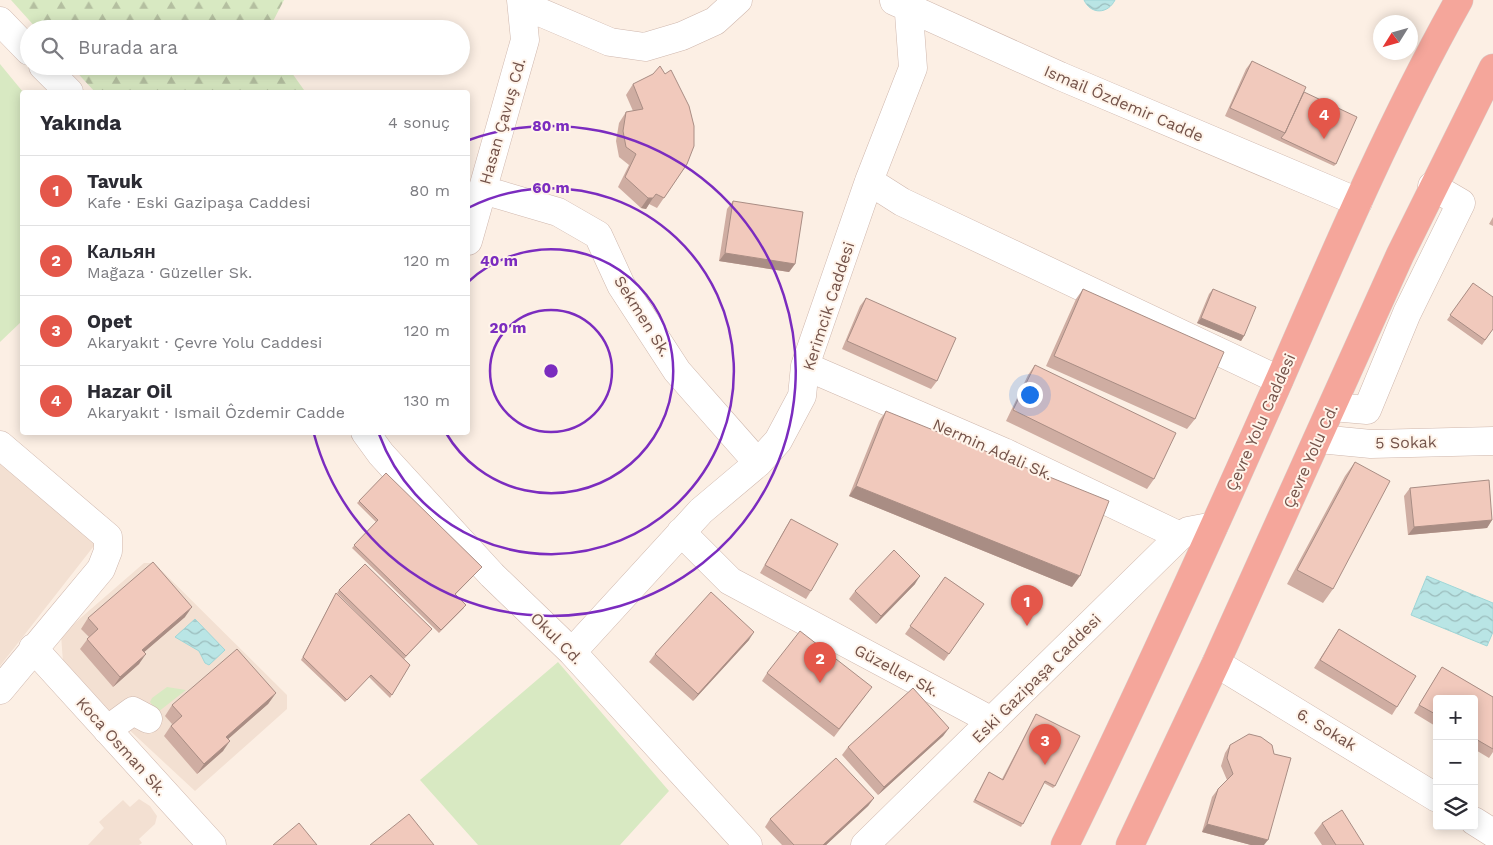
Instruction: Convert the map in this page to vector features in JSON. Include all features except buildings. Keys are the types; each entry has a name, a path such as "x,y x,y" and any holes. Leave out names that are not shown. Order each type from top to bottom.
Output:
{"highway":[{"name":"Çevre Yolu Caddesi","path":"1065,845 1127,720 1279,380 1348,219 1431,50 1459,0"},
{"name":"Çevre Yolu Cd.","path":"1130,845 1216,663 1432,186 1493,68"}],"street":[{"name":"Hasan Çavuş Cd.","path":"470,234 525,40 521,0"},
{"path":"529,0 535,10 610,42 645,47 682,36 715,21 738,0"},
{"name":"Ismail Ôzdemir Cadde","path":"902,2 1060,76 1358,202"},
{"name":"Kerimcik Caddesi","path":"572,652 701,510 758,463 778,441 802,396 805,366 869,182 913,68 902,2"},
{"path":"0,22 20,42"},
{"path":"52,75 67,90"},
{"path":"869,182 902,202 1279,380"},
{"name":"Sekmen Sk.","path":"483,190 558,212 598,235 621,285 678,371 758,463"},
{"name":"Nermin Adali Sk.","path":"805,366 1004,452 1180,536"},
{"name":"Okul Cd.","path":"370,435 386,444 492,575 572,652 748,845"},
{"name":"5 Sokak","path":"1318,439 1371,444 1493,442"},
{"path":"0,445 108,537 108,551 101,569 33,648 0,690"},
{"name":"Eski Gazipaşa Caddesi","path":"865,845 1180,536 1188,531 1214,526"},
{"name":"Güzeller Sk.","path":"682,532 730,581 992,721"},
{"name":"Koca Osman Sk.","path":"33,648 212,845"},
{"name":"6. Sokak","path":"1216,663 1433,796"},
{"path":"107,730 133,711 148,719"},
{"path":"1478,824 1493,833"}],"shaded area":[{"path":"0,460 97,542 0,666"},
{"path":"144,563 154,563 287,695 287,709 195,791 111,713 63,662 61,635"},
{"path":"139,799 150,806 157,816 155,824 139,839 142,843 139,845 88,845 104,828 99,822 123,800 130,807"}],"green space":[{"path":"11,0 284,0 274,20 29,20"},
{"path":"0,64 21,90 20,323 0,342"},
{"path":"79,75 293,75 304,90 93,90"},
{"path":"558,662 669,791 620,845 478,845 420,780"},
{"path":"167,687 186,690 158,712 150,702 152,698"}],"water":[{"path":"1084,0 1115,0 1108,8 1100,11 1091,8"},
{"path":"1427,576 1493,603 1493,632 1487,646 1411,615"},
{"path":"195,619 225,650 209,665 205,663 199,651 175,637"}],"place":[{"name":"Hazar Oil","path":"1324,139"},
{"name":"Tavuk","path":"1027,626"},
{"name":"Кальян","path":"820,683"},
{"name":"Opet","path":"1045,765"}]}
